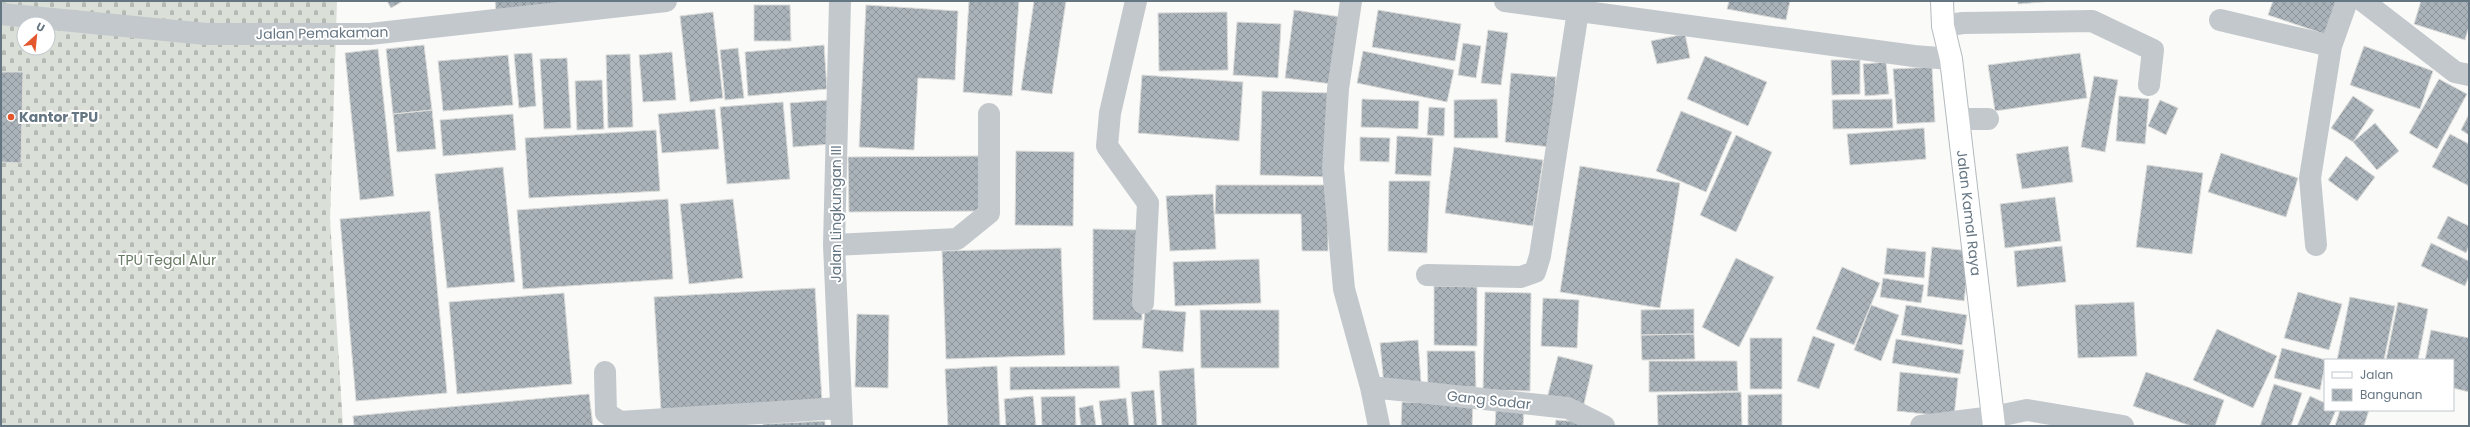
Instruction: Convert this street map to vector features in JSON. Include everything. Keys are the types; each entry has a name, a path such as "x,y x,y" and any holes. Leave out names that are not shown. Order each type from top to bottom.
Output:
{"main road":[{"name":"Jalan Kamal Raya","path":"1942,1 1943,26 1951,59 1994,421"}],"street":[{"name":"Jalan Pemakaman","path":"1,14 206,34 370,34 561,6 666,1"},
{"name":"Jalan Lingkungan III","path":"840,1 834,245 841,417"},
{"path":"1136,1 1110,114 1107,146 1148,203 1143,303"},
{"path":"1351,1 1338,90 1333,168 1344,289 1371,387 1378,426"},
{"path":"1505,1 1914,56 1951,59"},
{"path":"2316,245 2310,178 2331,46 2347,1"},
{"path":"2363,1 2455,72 2469,75"},
{"path":"1427,276 1521,277 1535,272 1540,256 1578,11"},
{"path":"1943,26 1963,23 2092,20 2153,50 2149,85"},
{"path":"2220,20 2331,46"},
{"path":"834,245 957,239 989,213 989,114"},
{"path":"1958,119 1988,119"},
{"path":"605,372 606,413 620,422 841,417"},
{"name":"Gang Sadar","path":"1371,387 1568,408 1604,426"},
{"path":"1921,426 1994,421 2026,410 2123,426"}],"green space":[{"name":"TPU Tegal Alur","path":"1,1 337,1 330,219 343,426 1,426"}],"building":[{"path":"387,1 403,1 391,8"},
{"path":"495,1 558,1 558,6 496,10"},
{"path":"969,1 1019,1 1012,96 963,92"},
{"path":"1034,1 1066,1 1052,94 1021,90"},
{"path":"1729,1 1790,1 1786,20 1727,9"},
{"path":"2018,1 2053,1 2018,4"},
{"path":"2273,1 2342,1 2330,36 2268,15"},
{"path":"2421,1 2469,1 2469,26 2465,40 2414,24"},
{"path":"754,5 790,5 791,41 754,41"},
{"path":"866,5 958,11 955,80 918,78 914,150 859,147"},
{"path":"1294,10 1341,17 1332,84 1285,78"},
{"path":"1378,10 1461,24 1455,61 1372,47"},
{"path":"713,12 723,98 690,102 680,16"},
{"path":"1227,12 1228,70 1159,71 1158,13"},
{"path":"1237,22 1281,24 1278,78 1233,75"},
{"path":"1488,30 1508,33 1501,85 1481,83"},
{"path":"1685,34 1690,58 1657,64 1651,41"},
{"path":"1463,43 1481,46 1476,78 1458,75"},
{"path":"424,45 432,110 393,114 386,49"},
{"path":"824,45 827,89 748,96 745,52"},
{"path":"2364,46 2433,71 2420,109 2350,85"},
{"path":"738,48 744,98 725,100 720,50"},
{"path":"378,49 394,196 360,200 345,53"},
{"path":"1363,51 1454,70 1447,102 1357,83"},
{"path":"672,52 676,100 643,102 639,55"},
{"path":"532,53 536,106 519,108 514,54"},
{"path":"2080,53 2087,98 1995,111 1988,65"},
{"path":"630,54 633,127 608,128 606,55"},
{"path":"508,55 513,105 443,111 438,61"},
{"path":"1705,56 1767,82 1748,126 1687,99"},
{"path":"567,58 571,128 544,129 540,59"},
{"path":"1831,60 1860,60 1860,94 1832,95"},
{"path":"1886,62 1889,94 1865,96 1863,64"},
{"path":"1932,67 1935,122 1897,124 1893,69"},
{"name":"Kantor TPU","path":"1,72 23,72 21,163 1,162"},
{"path":"1511,73 1556,77 1550,147 1505,142"},
{"path":"1142,75 1243,82 1239,141 1138,133"},
{"path":"2094,76 2118,80 2105,152 2081,147"},
{"path":"2439,79 2467,94 2437,149 2409,133"},
{"path":"602,80 604,129 577,130 575,81"},
{"path":"1262,91 1331,93 1329,177 1260,175"},
{"path":"2119,96 2149,99 2145,144 2116,141"},
{"path":"2353,96 2374,110 2353,142 2331,128"},
{"path":"1362,99 1419,101 1418,129 1361,127"},
{"path":"1497,99 1498,138 1454,138 1454,100"},
{"path":"1892,99 1893,128 1833,129 1832,100"},
{"path":"829,100 832,144 793,147 790,103"},
{"path":"2160,100 2178,108 2166,135 2148,126"},
{"path":"783,102 790,179 727,184 720,107"},
{"path":"1429,107 1445,108 1444,136 1427,135"},
{"path":"715,109 719,149 662,153 658,114"},
{"path":"432,110 436,149 397,152 393,114"},
{"path":"1681,111 1732,132 1706,192 1656,171"},
{"path":"513,114 516,150 443,156 440,120"},
{"path":"2469,114 2469,135 2461,130"},
{"path":"2375,123 2399,151 2377,170 2353,142"},
{"path":"1924,128 1926,159 1850,165 1847,134"},
{"path":"656,130 660,191 529,198 525,138"},
{"path":"2450,134 2469,144 2469,186 2432,167"},
{"path":"1736,135 1772,152 1736,232 1700,215"},
{"path":"1397,136 1433,138 1431,176 1395,174"},
{"path":"1360,137 1390,138 1389,162 1360,161"},
{"path":"2068,146 2073,182 2022,189 2016,154"},
{"path":"1454,147 1543,160 1533,226 1445,213"},
{"path":"1016,151 1074,152 1073,226 1015,225"},
{"path":"2221,153 2298,178 2286,217 2208,192"},
{"path":"980,156 980,211 849,212 848,157"},
{"path":"2346,156 2375,177 2357,201 2328,180"},
{"path":"2147,165 2203,173 2192,254 2136,247"},
{"path":"1580,166 1680,183 1660,308 1560,292"},
{"path":"503,167 515,282 447,288 435,174"},
{"path":"1389,181 1430,181 1427,253 1388,251"},
{"path":"1216,185 1328,185 1328,251 1302,251 1301,214 1215,214"},
{"path":"1213,194 1216,249 1170,251 1166,196"},
{"path":"2055,197 2061,241 2005,248 2000,204"},
{"path":"668,199 673,279 523,289 517,210"},
{"path":"733,199 743,278 689,284 680,204"},
{"path":"430,211 447,393 356,401 340,219"},
{"path":"2448,216 2469,226 2469,246 2466,253 2437,238"},
{"path":"1093,229 1141,230 1142,320 1093,320"},
{"path":"2431,243 2469,261 2469,276 2465,286 2421,266"},
{"path":"2062,246 2066,282 2017,287 2014,251"},
{"path":"1932,247 1970,251 1964,301 1927,296"},
{"path":"1061,248 1065,355 946,359 942,251"},
{"path":"1887,248 1926,252 1924,278 1884,274"},
{"path":"1736,258 1774,277 1739,347 1702,327"},
{"path":"1259,259 1261,303 1175,306 1173,262"},
{"path":"1842,267 1880,283 1854,345 1816,329"},
{"path":"1883,278 1924,285 1921,303 1880,297"},
{"path":"1434,286 1477,287 1477,346 1434,345"},
{"path":"815,288 822,401 661,410 654,297"},
{"path":"1485,292 1531,293 1530,391 1483,390"},
{"path":"2298,292 2342,304 2329,350 2284,338"},
{"path":"564,293 572,384 457,394 449,302"},
{"path":"2350,297 2395,306 2384,359 2337,359"},
{"path":"1543,298 1579,300 1577,348 1541,346"},
{"path":"2134,302 2137,356 2078,358 2075,305"},
{"path":"2398,302 2428,309 2418,359 2386,359"},
{"path":"1871,305 1899,315 1881,361 1854,350"},
{"path":"1906,305 1967,315 1962,345 1901,335"},
{"path":"1145,309 1186,312 1183,352 1142,348"},
{"path":"1694,309 1694,334 1641,335 1641,310"},
{"path":"1200,310 1279,310 1279,368 1201,368"},
{"path":"857,314 889,315 888,388 855,387"},
{"path":"2217,329 2277,356 2253,408 2193,380"},
{"path":"2431,330 2469,338 2469,392 2454,388 2454,359 2425,359"},
{"path":"1694,334 1695,359 1642,360 1641,335"},
{"path":"1813,336 1835,344 1819,389 1797,381"},
{"path":"1750,338 1782,338 1782,389 1750,389"},
{"path":"1896,339 1964,350 1960,374 1892,363"},
{"path":"1418,340 1421,383 1384,386 1380,343"},
{"path":"2282,348 2324,359 2324,370 2320,390 2274,378"},
{"path":"1427,351 1475,351 1476,387 1428,387"},
{"path":"1558,356 1593,365 1583,408 1547,398"},
{"path":"1649,361 1737,361 1738,391 1649,392"},
{"path":"997,366 1000,426 948,426 945,369"},
{"path":"1119,366 1120,388 1010,390 1010,367"},
{"path":"1194,368 1197,426 1162,426 1159,371"},
{"path":"1900,372 1958,378 1954,417 1897,411"},
{"path":"2146,372 2224,400 2215,426 2191,426 2133,406"},
{"path":"2274,384 2302,393 2291,426 2260,426"},
{"path":"1154,390 1157,426 1134,426 1131,392"},
{"path":"1741,392 1742,426 1658,426 1657,395"},
{"path":"589,394 593,426 354,426 353,416"},
{"path":"1782,394 1782,426 1748,426 1748,395"},
{"path":"1033,396 1036,426 1006,426 1004,399"},
{"path":"1075,396 1076,426 1042,426 1041,397"},
{"path":"2310,396 2324,403 2324,411 2336,411 2329,426 2297,426"},
{"path":"1126,398 1129,426 1102,426 1099,401"},
{"path":"1402,402 1473,404 1472,426 1401,426"},
{"path":"1093,405 1096,426 1081,426 1079,408"},
{"path":"1496,409 1524,410 1523,426 1495,426"},
{"path":"2340,411 2369,411 2364,426 2335,426"},
{"path":"1556,420 1585,422 1585,426 1555,426"},
{"path":"825,421 825,426 763,426 763,424"}],"place":[{"name":"Kantor TPU","path":"11,117"}]}
